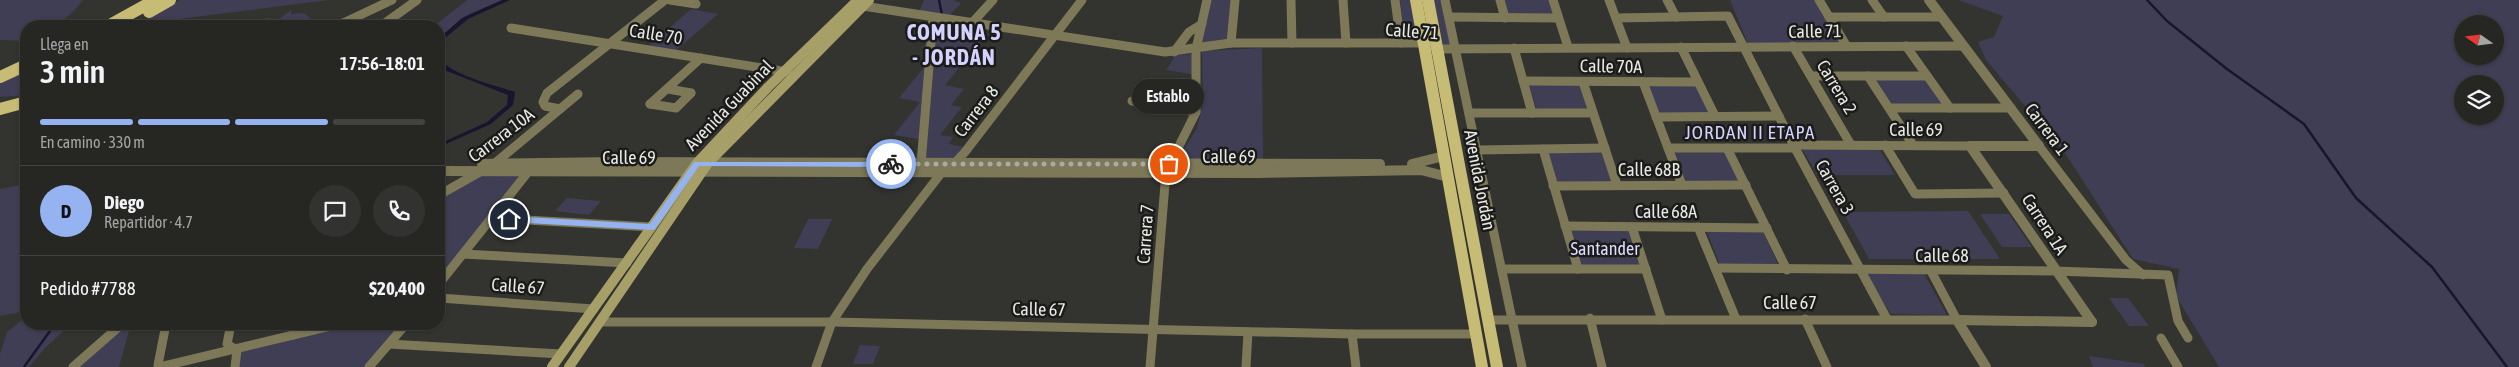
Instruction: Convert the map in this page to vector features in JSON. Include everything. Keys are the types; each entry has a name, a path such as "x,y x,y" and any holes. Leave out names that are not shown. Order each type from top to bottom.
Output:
{"main road":[{"path":"119,20 155,0"},
{"path":"134,20 170,0"},
{"name":"Avenida Jordán","path":"1416,0 1482,367"},
{"name":"Avenida Jordán","path":"1428,0 1497,367"},
{"name":"Avenida Guabinal","path":"552,367 652,227 696,170 785,72 863,2"},
{"name":"Avenida Guabinal","path":"569,367 600,322 696,170 708,163 863,2"},
{"path":"0,77 20,68"},
{"path":"0,100 20,100"},
{"path":"0,104 20,101"},
{"path":"0,109 20,101"}],"street":[{"path":"350,20 392,0"},
{"path":"390,20 417,0"},
{"path":"560,109 545,106 542,102 547,93 665,0"},
{"path":"670,0 695,4"},
{"path":"972,23 993,0"},
{"name":"Carrera 8","path":"816,367 832,322 867,269 942,172 954,164 1082,0"},
{"name":"Carrera 7","path":"1150,367 1168,168 1196,112 1196,50 1207,0"},
{"path":"1231,43 1235,0"},
{"path":"1291,0 1292,43"},
{"path":"1343,0 1346,43"},
{"path":"1395,0 1401,43"},
{"path":"1445,0 1522,367"},
{"path":"1500,0 1505,18"},
{"path":"1553,0 1568,47"},
{"path":"1609,0 1627,48"},
{"path":"1616,18 1676,18 1667,0"},
{"path":"1819,0 1846,45"},
{"path":"1872,0 1884,17"},
{"name":"Carrera 1","path":"1929,0 2126,260 2143,275"},
{"name":"Calle 71","path":"863,2 933,18 1056,34 1154,52 1196,50 1210,45 1231,43 1424,43 1437,49 1846,45 1963,46"},
{"name":"Carrera 3","path":"1676,18 1728,16 1794,146 1887,319"},
{"path":"1449,17 1558,18"},
{"path":"1829,17 1942,17"},
{"path":"921,164 933,18"},
{"path":"1174,52 1189,32 1202,24"},
{"name":"Calle 70","path":"511,28 796,73"},
{"name":"Carrera 2","path":"1793,46 1852,145"},
{"path":"1906,46 1950,108"},
{"path":"1680,47 1715,116"},
{"path":"1514,48 1532,113"},
{"path":"650,104 701,58"},
{"path":"1811,76 1927,76"},
{"path":"1868,76 1913,145"},
{"name":"Calle 70A","path":"1523,81 1698,82"},
{"path":"1583,82 1617,185"},
{"path":"1643,82 1682,185"},
{"path":"650,104 676,108 691,92 668,89"},
{"name":"Carrera 10A","path":"445,192 494,164 578,94"},
{"path":"1132,101 1196,112"},
{"path":"1890,108 2010,108"},
{"path":"1469,113 1593,113"},
{"path":"1656,117 1779,116"},
{"name":"Calle 69","path":"1668,148 1852,145 2039,146"},
{"path":"1885,145 1915,194 2004,193"},
{"name":"Carrera 1A","path":"1970,146 2092,322"},
{"path":"1477,150 1605,148"},
{"path":"1727,148 1787,270"},
{"path":"1543,149 1578,269"},
{"name":"Calle 69","path":"445,170 528,172 696,170 942,172 1423,164 1444,156"},
{"path":"445,276 536,163"},
{"name":"Calle 69","path":"445,164 536,163 696,170"},
{"name":"Calle 69","path":"708,163 1424,170 1448,177"},
{"name":"Calle 68B","path":"1553,186 1746,185"},
{"path":"491,218 652,227"},
{"name":"Calle 68A","path":"1565,226 1767,228"},
{"path":"1632,227 1662,320"},
{"path":"1698,227 1736,320"},
{"path":"463,254 626,263"},
{"name":"Calle 68","path":"1715,268 1862,271 2055,271 2168,275 2178,321 2188,338"},
{"path":"1502,269 1646,269"},
{"path":"1931,271 1957,320 1986,367"},
{"name":"Calle 67","path":"445,298 594,309"},
{"name":"Calle 67","path":"1489,320 1512,318 1590,318 2092,322"},
{"path":"1590,318 1602,367"},
{"path":"1805,319 1827,367"},
{"name":"Calle 67","path":"600,322 832,322 1352,334 1476,334"},
{"path":"73,367 115,330"},
{"path":"165,330 158,365 163,367 314,330"},
{"path":"230,330 227,344 237,350"},
{"path":"293,335 294,330"},
{"path":"369,367 401,330"},
{"path":"1246,367 1248,332"},
{"path":"1352,334 1356,367"},
{"path":"2161,338 2178,367"},
{"path":"389,344 561,354"},
{"path":"234,367 237,350"}],"green space":[{"path":"0,0 83,0 63,20 20,20 20,41 0,40"},
{"path":"180,0 329,0 170,20 145,20"},
{"path":"467,0 503,0 469,14 445,34 445,20 442,20"},
{"path":"924,0 953,0 961,3 949,16 919,12"},
{"path":"1210,0 1234,0 1229,42 1199,46"},
{"path":"1400,0 1411,0 1417,39 1408,39 1405,36"},
{"path":"1431,0 1442,0 1450,45 1442,46"},
{"path":"1503,0 1549,0 1555,17 1507,17"},
{"path":"1730,0 1815,0 1841,43 1748,44"},
{"path":"1958,0 2519,0 2519,367 2219,367 2176,296 2179,269 2133,259 2065,153 1986,60 1978,42 1994,37 2003,16"},
{"path":"691,9 718,14 673,53 645,49"},
{"path":"291,10 291,14 303,13 310,18 309,20 262,20 266,18 279,19"},
{"path":"937,20 972,23 960,38 981,41 945,85 964,89 951,105 962,107 940,135 953,137 949,144 964,147 952,163 913,159 925,140 894,135 920,102 899,98 926,65 920,63 931,50 922,48 933,35"},
{"path":"1262,48 1263,159 1177,161 1197,128 1203,104 1202,51"},
{"path":"1196,54 1197,75 1166,70 1176,55"},
{"path":"20,71 20,95 0,97 0,80"},
{"path":"1874,77 1924,77 1945,107 1894,107"},
{"path":"1528,84 1579,84 1587,110 1537,110"},
{"path":"1696,84 1710,113 1658,113 1645,85"},
{"path":"1802,148 1879,148 1895,175 1817,175"},
{"path":"1547,151 1601,151 1612,183 1557,183"},
{"path":"1672,151 1725,151 1740,181 1685,182"},
{"path":"483,171 528,172 445,276 445,192"},
{"path":"20,185 20,312 0,316 0,189"},
{"path":"567,198 601,201 589,215 555,211"},
{"path":"1968,211 2000,259 1869,259 1843,212"},
{"path":"1980,214 2009,214 2032,247 2002,247"},
{"path":"808,219 832,219 818,249 794,248"},
{"name":"Santander","path":"1565,226 1632,227 1646,269 1578,269"},
{"path":"1707,232 1763,232 1778,264 1720,265"},
{"path":"1922,270 1947,315 1891,314 1862,271"},
{"path":"2109,298 2128,298 2149,326 2129,326"},
{"path":"20,322 20,330 64,330 45,348 29,367 0,367 0,354 7,332"},
{"path":"115,330 129,330 119,367 73,367"},
{"path":"315,330 401,330 369,367 235,367 237,350"},
{"path":"860,345 880,346 873,364 853,364"},
{"path":"2089,356 2144,364 2145,367 2093,367"}],"shaded area":[{"path":"502,0 510,0 468,19 445,38 445,33 462,18"},
{"path":"445,64 455,71 485,83 515,92 513,105 491,124 445,144 445,141 487,122 507,105 508,95 445,70"}],"waterway":[{"path":"939,0 942,15"},
{"path":"2147,0 2167,21 2227,69 2304,124 2356,198 2432,267 2507,367"},
{"path":"24,367 51,330"}],"way so far":[{"path":"891,164 1169,164"}],"place":[{"name":"Establo","path":"1169,164"}],"district":[{"name":"COMUNA 5 - JORDÁN","path":"954,44"},
{"name":"JORDAN II ETAPA","path":"1750,132"}],"route":[{"path":"509,219 652,227 696,163 891,164"}]}
